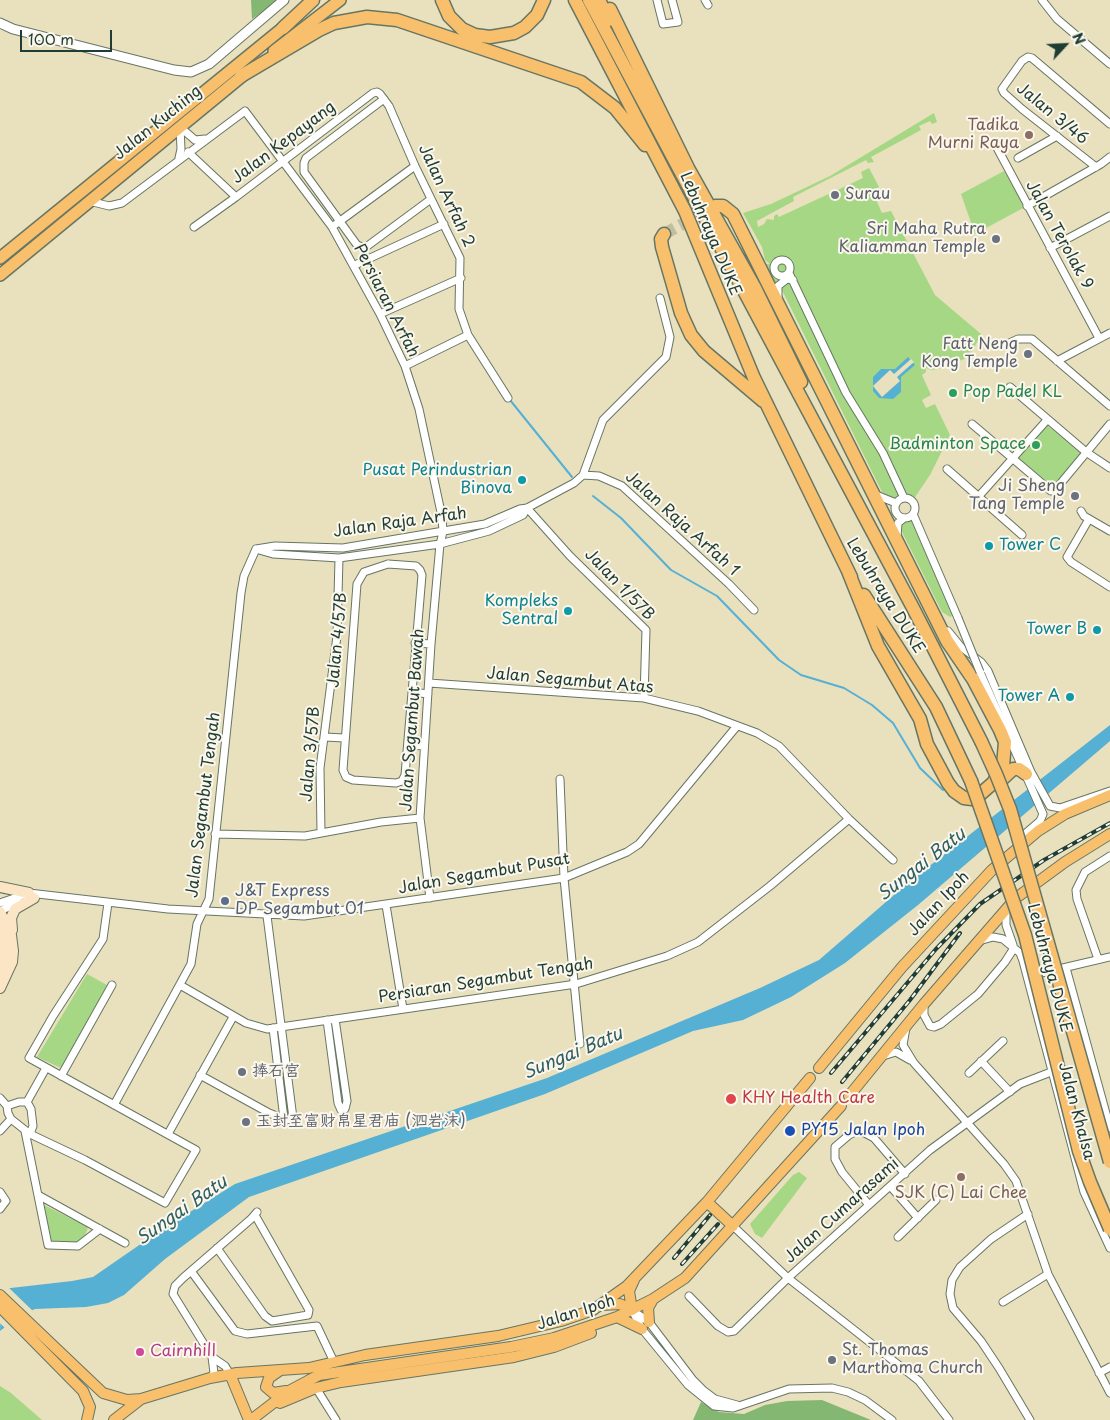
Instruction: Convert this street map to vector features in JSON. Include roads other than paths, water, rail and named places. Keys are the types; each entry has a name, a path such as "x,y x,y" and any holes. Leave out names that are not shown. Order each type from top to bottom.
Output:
{"highway":[{"path":"283,28 313,0"},
{"name":"Jalan Kuching","path":"0,258 318,0"},
{"name":"Jalan Kuching","path":"0,275 242,76 340,0"},
{"path":"442,0 449,16 462,29 475,35 490,37 514,33 525,27 537,15 544,0"},
{"name":"Lebuhraya DUKE","path":"575,0 685,211 765,402 848,571 936,707 956,747 985,817 1025,934 1080,1151 1090,1182 1110,1229"},
{"name":"Lebuhraya DUKE","path":"589,0 912,606 996,774 1010,809 1110,1162"},
{"path":"599,0 692,176 755,288 831,412"},
{"path":"606,0 692,176"},
{"path":"242,76 334,23 367,17 396,20 565,75 598,93 615,108 644,143 685,211"},
{"path":"605,29 673,140"},
{"path":"715,206 723,206 731,210 757,258 870,490 948,641 973,679 1000,730 1005,742 1003,766 988,790 972,799"},
{"path":"664,234 661,239 662,247 681,313 691,335 704,352 765,402"},
{"path":"755,288 793,364 836,464"},
{"path":"870,490 871,509 881,549"},
{"path":"848,571 878,646 920,718 927,744 954,792 964,798 972,799 985,796 1004,776 1014,769 1029,773"},
{"path":"912,606 945,654 974,688 1003,745 1003,766"}],"main road":[{"name":"Jalan Ipoh","path":"819,1068 902,967 992,870 1038,831 1065,814 1110,795"},
{"path":"849,1096 907,1024 1006,908 1041,878 1110,834"},
{"path":"0,887 34,896"},
{"path":"0,988 12,962 13,942 11,925 13,913 34,896"},
{"path":"0,912 13,942"},
{"path":"0,927 5,945 0,975"},
{"name":"Jalan Ipoh","path":"141,1399 210,1378 230,1374 309,1368 365,1354 522,1332 579,1316 602,1305 627,1286 707,1202 810,1078"},
{"name":"Jalan Ipoh","path":"250,1420 307,1380 332,1371 529,1344 578,1332 617,1317 653,1299 685,1278 841,1106"},
{"path":"707,1202 733,1226"},
{"path":"632,1310 630,1291 637,1274"},
{"path":"0,1286 64,1357"},
{"path":"0,1295 103,1393 127,1400 141,1399"},
{"path":"230,1374 250,1420 288,1398 341,1382 514,1358 577,1339 606,1326 617,1317 646,1325 648,1308 653,1299"},
{"path":"602,1305 620,1304 632,1310"},
{"path":"0,1307 83,1392 90,1407 87,1420"},
{"path":"0,1313 48,1355"},
{"path":"281,1370 269,1378 266,1383 268,1391 277,1393 292,1389"},
{"path":"210,1378 231,1388 239,1397"},
{"path":"114,1420 141,1399"}],"street":[{"path":"0,23 13,29 174,70 191,72 209,64 284,0"},
{"path":"657,0 663,24 678,22 672,0"},
{"path":"1042,0 1056,19 1110,64"},
{"path":"0,30 13,29"},
{"name":"Jalan 3/46","path":"1096,167 1004,93 1002,89 1022,61 1028,57 1110,124"},
{"name":"Jalan Arfah 2","path":"378,92 389,106 415,166 460,258 459,309 468,335 508,398"},
{"name":"Jalan Kepayang","path":"188,152 236,197 283,160 378,92"},
{"path":"384,99 306,158 304,172 358,245 366,247 431,199"},
{"name":"Persiaran Arfah","path":"206,139 244,111 332,227 355,266 405,366 419,409 442,517 443,532"},
{"path":"180,127 195,140 206,139"},
{"path":"179,158 181,149 180,127"},
{"path":"1018,158 1057,136"},
{"path":"88,201 110,206 122,203 206,139"},
{"name":"Jalan Terolak 9","path":"995,144 1100,338"},
{"path":"1027,206 1110,157"},
{"path":"332,227 415,166"},
{"path":"194,226 236,197"},
{"path":"1050,248 1110,217 1110,223"},
{"path":"355,266 444,224"},
{"path":"757,258 775,262 782,259 787,261 791,268 778,286 778,301"},
{"path":"775,262 775,272 779,276 787,274"},
{"path":"787,274 793,280 846,393 883,453 904,498"},
{"path":"380,314 460,278"},
{"path":"778,286 788,279 793,280"},
{"path":"583,475 603,420 666,357 670,337 660,298"},
{"path":"1057,361 1110,332"},
{"path":"405,366 468,335"},
{"path":"1005,345 1018,339 1032,339 1110,406"},
{"path":"1010,387 1046,420 1086,452 1110,468"},
{"path":"979,496 1046,420"},
{"path":"972,424 1048,490 1056,489 1110,424"},
{"path":"947,468 1022,535"},
{"name":"Jalan Raja Arfah","path":"256,549 275,546 343,548 485,524 520,509 527,508 571,484 583,475"},
{"name":"Jalan Raja Arfah 1","path":"583,475 599,476 622,486 729,584 754,610"},
{"path":"870,490 884,499 896,503"},
{"path":"896,503 904,498 910,499 914,504 913,514 980,672 1029,773 1050,806 1060,808 1110,791"},
{"path":"896,503 896,512 904,518"},
{"name":"Jalan Raja Arfah","path":"256,549 273,554 339,558 440,544 489,531 523,515 527,508"},
{"name":"Jalan 1/57B","path":"527,508 570,556 646,630 644,698"},
{"path":"1081,511 1089,519 1110,531"},
{"path":"900,548 898,523 913,514"},
{"path":"1089,519 1067,557 1071,562 1110,587"},
{"name":"Jalan Segambut Bawah","path":"430,898 420,818 431,644 440,544 443,532"},
{"name":"Jalan Segambut Tengah","path":"114,1105 194,958 197,924 205,911 209,899 244,576 256,549"},
{"name":"Jalan 3/57B","path":"321,833 320,768 337,636 339,558"},
{"name":"Jalan 4/57B","path":"388,564 416,566 422,575 408,745 405,775 402,781 396,783 353,780 346,777 343,770 352,637 357,584 364,572 388,564"},
{"path":"933,610 953,639 981,662 988,671 1042,810 1042,818 1019,839 992,870"},
{"path":"337,636 352,637"},
{"path":"415,643 431,644"},
{"name":"Jalan Segambut Atas","path":"428,683 644,698 698,711 757,733 779,746 849,819 893,860"},
{"path":"412,692 428,694"},
{"name":"Jalan Segambut Pusat","path":"34,896 267,916 304,916 564,878 627,852 639,844 737,726"},
{"path":"325,737 344,738"},
{"path":"408,745 424,746"},
{"path":"560,779 564,878 576,984 580,1044"},
{"path":"215,834 292,836 420,818"},
{"name":"Persiaran Segambut Tengah","path":"180,985 233,1017 260,1028 273,1028 576,984 667,956 698,942 790,870 849,819"},
{"path":"1098,959 1076,895 1081,876 1110,856"},
{"path":"1041,878 1038,890 1110,1128"},
{"path":"0,903 34,896"},
{"path":"0,912 34,896"},
{"path":"0,1098 7,1106 11,1119 27,1133 85,1160 165,1203 196,1150 29,1058 52,1016 103,939 108,903"},
{"path":"386,905 402,1009"},
{"name":"Jalan Khalsa","path":"1006,908 1006,925 1014,948 1020,953 1028,976 1051,1072 1084,1192 1110,1248"},
{"path":"200,1075 284,1119 293,1118 267,916"},
{"path":"924,1004 924,1015 930,1026 934,1027 940,1024 978,994 1014,948 1004,939 992,936 977,942"},
{"path":"1028,976 1110,957"},
{"path":"1063,969 1084,1064 1110,1145"},
{"path":"61,1076 112,985"},
{"path":"168,1134 233,1017"},
{"path":"331,1019 347,1102 346,1109 341,1110 338,1103 331,1019"},
{"path":"907,1024 903,1046 914,1063 1012,1175 1020,1189 1048,1274 1110,1393"},
{"path":"273,1028 284,1119"},
{"path":"969,1072 1003,1040"},
{"path":"880,1058 896,1052 903,1054 914,1063"},
{"path":"981,1061 1010,1092"},
{"path":"7,1106 27,1102 46,1068"},
{"name":"Jalan Cumarasami","path":"689,1296 718,1326 728,1332 734,1331 788,1278 930,1150 1026,1081 1051,1072"},
{"path":"27,1102 31,1109 32,1126 27,1133 48,1245 78,1246 100,1229"},
{"path":"0,1131 11,1119"},
{"path":"870,1205 842,1172 835,1159 836,1147 849,1135 859,1130 874,1138 905,1174"},
{"path":"890,1187 918,1218"},
{"path":"0,1192 5,1199 5,1204 0,1209"},
{"path":"38,1196 125,1243"},
{"path":"898,1237 936,1200"},
{"path":"217,1248 265,1316 272,1321 308,1315 309,1310 256,1213 190,1271 175,1286 173,1298 212,1357 225,1366 230,1374"},
{"path":"1028,1214 990,1239 960,1267 952,1280 950,1294 953,1308 1000,1368 1030,1420"},
{"path":"733,1226 788,1278 919,1381 949,1420"},
{"path":"190,1271 235,1331 247,1334 318,1326 334,1362"},
{"path":"1003,1302 1048,1274"},
{"path":"632,1310 646,1325 688,1385 726,1409 789,1389 832,1388 848,1392 865,1400 892,1420"},
{"path":"210,1378 214,1373 212,1357"},
{"path":"1099,1373 1110,1367"},
{"path":"316,1388 335,1418"}],"water":[{"path":"908,357 915,365 901,377 901,392 893,399 879,398 873,391 873,377 881,369 895,369"},
{"path":"1110,725 1110,741 918,905 845,963 791,997 743,1020 693,1031 545,1094 249,1197 165,1259 124,1295 108,1303 86,1307 35,1309 19,1316 0,1331 2,1289 93,1277 161,1230 235,1184 547,1078 760,988 819,960 909,882"}],"waterway":[{"path":"510,400 572,477"},
{"path":"593,496 621,518 671,570 717,596 779,660 801,675 844,688 872,705 893,723 920,768 943,790"}],"tunnel":[{"path":"664,234 712,208"}],"railway":[{"path":"831,1073 936,949 980,904 1044,860 1110,823"},
{"path":"842,1082 910,1000 960,933"},
{"path":"674,1258 710,1215"},
{"path":"682,1264 718,1224"}],"place":[{"name":"Tadika Murni Raya","path":"1029,135"},
{"name":"Surau","path":"835,195"},
{"name":"Sri Maha Rutra Kaliamman Temple","path":"996,239"},
{"name":"Fatt Neng Kong Temple","path":"1028,354"},
{"name":"Pop Padel KL","path":"953,393"},
{"name":"Badminton Space","path":"1036,445"},
{"name":"Pusat Perindustrian Binova","path":"522,480"},
{"name":"Ji Sheng Tang Temple","path":"1075,496"},
{"name":"Tower C","path":"989,546"},
{"name":"Kompleks Sentral","path":"568,611"},
{"name":"Tower B","path":"1097,630"},
{"name":"Tower A","path":"1070,697"},
{"name":"J&T Express DP Segambut 01","path":"225,901"},
{"name":"捧石宫","path":"242,1072"},
{"name":"KHY Health Care","path":"731,1099"},
{"name":"玉封至富财帛星君庙 (泗岩沫)","path":"246,1122"},
{"name":"PY15 Jalan Ipoh","path":"790,1131"},
{"name":"SJK (C) Lai Chee","path":"961,1177"},
{"name":"Cairnhill","path":"140,1352"},
{"name":"St. Thomas Marthoma Church","path":"832,1360"}],"water label":[{"name":"Sungai Batu","path":"922,865"},
{"name":"Sungai Batu","path":"573,1054"},
{"name":"Sungai Batu","path":"182,1211"}]}
